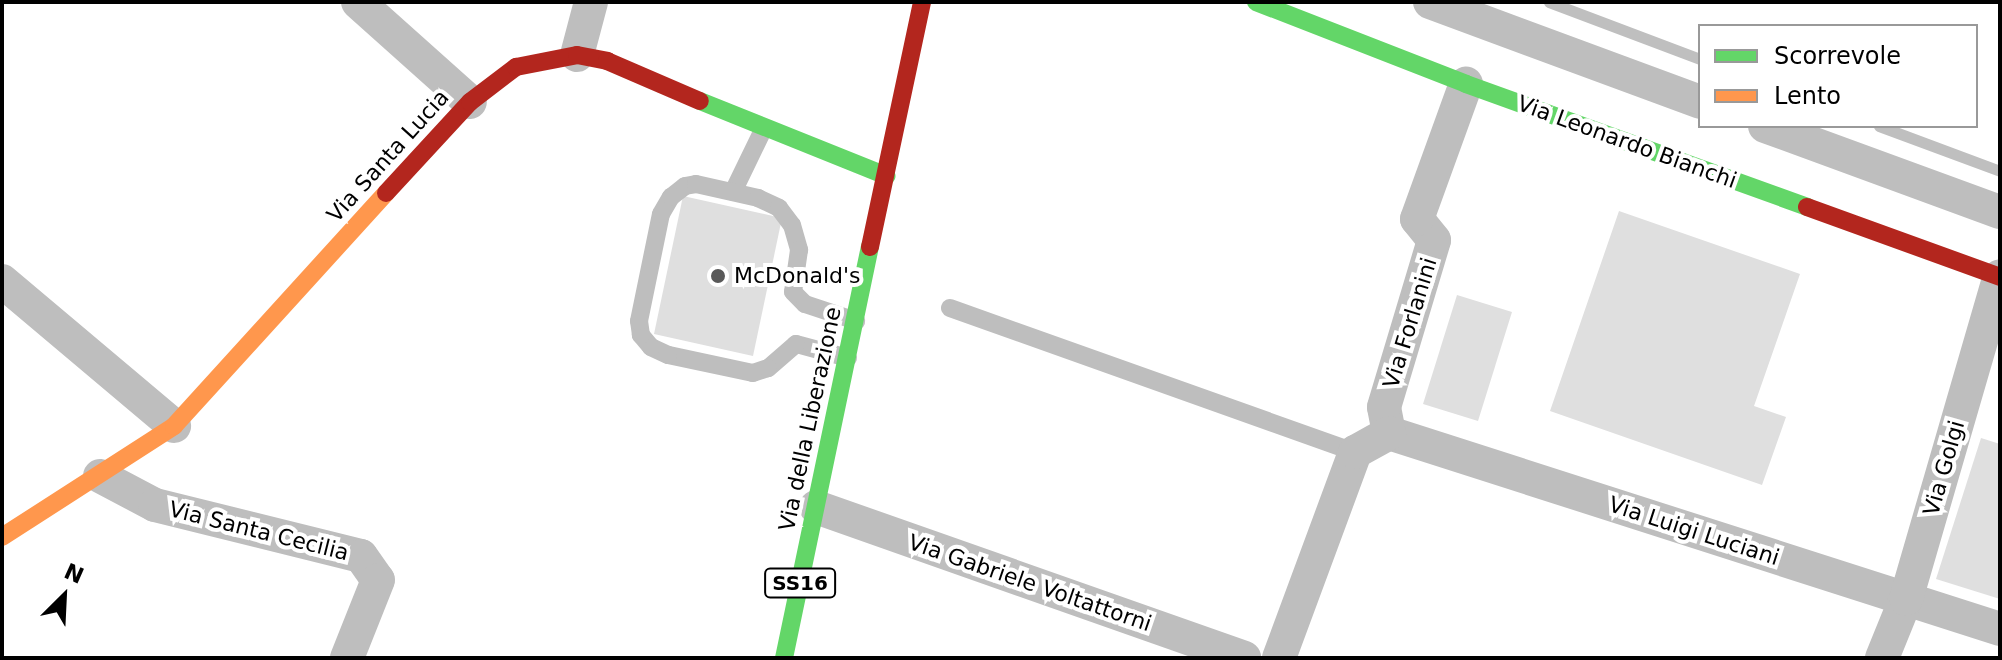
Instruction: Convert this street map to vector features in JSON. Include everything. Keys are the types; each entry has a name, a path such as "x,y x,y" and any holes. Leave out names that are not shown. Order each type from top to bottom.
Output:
{"main road":[{"name":"Via della Liberazione","path":"784,658 922,2"},
{"name":"Via Leonardo Bianchi","path":"1256,2 1466,84 2000,276"},
{"name":"Via Santa Lucia","path":"2,537 174,426 470,102 516,67 577,55 607,61 887,176"}],"street":[{"path":"358,2 470,102"},
{"path":"577,55 591,2"},
{"path":"911,58 929,2"},
{"path":"1430,2 1698,101"},
{"name":"Via Forlanini","path":"1389,433 1384,407 1434,240 1417,219 1466,84"},
{"path":"1770,128 2000,212"},
{"name":"Via Golgi","path":"1882,658 1906,599 2000,276"},
{"path":"2,281 174,426"},
{"path":"1279,658 1355,452 1389,433"},
{"name":"Via Luigi Luciani","path":"1389,433 2000,629"},
{"name":"Via Santa Cecilia","path":"100,476 155,505 361,556 378,580 347,658"},
{"name":"Via Gabriele Voltattorni","path":"816,507 1244,658"}],"lane":[{"path":"733,192 764,128"},
{"path":"848,358 796,344 768,368 753,373 668,355 651,347 641,335 639,321 661,214 671,197 685,186 696,184 733,192 779,208 792,225 799,250 793,292 805,304 856,321"},
{"path":"950,308 1355,452"}],"building":[{"name":"McDonald's","path":"683,196 782,218 753,356 654,334"},
{"path":"1619,211 1800,274 1754,406 1786,417 1762,485 1550,411"},
{"path":"1457,295 1512,312 1478,421 1423,404"},
{"path":"1981,438 2000,444 2000,599 1936,579"}],"waterway":[{"path":"1549,2 1698,58"},
{"path":"1884,128 2000,171"}],"traffic: fast":[{"path":"1256,2 1466,84 1807,207"},
{"path":"700,101 887,176"},
{"path":"784,658 870,247"}],"traffic: slow":[{"path":"2,537 174,426 386,193"}],"traffic: jam":[{"path":"870,247 922,2"},
{"path":"386,193 470,102 516,67 577,55 607,61 700,101"},
{"path":"1807,207 2000,277"}],"place":[{"name":"McDonald's","path":"718,276"}]}
